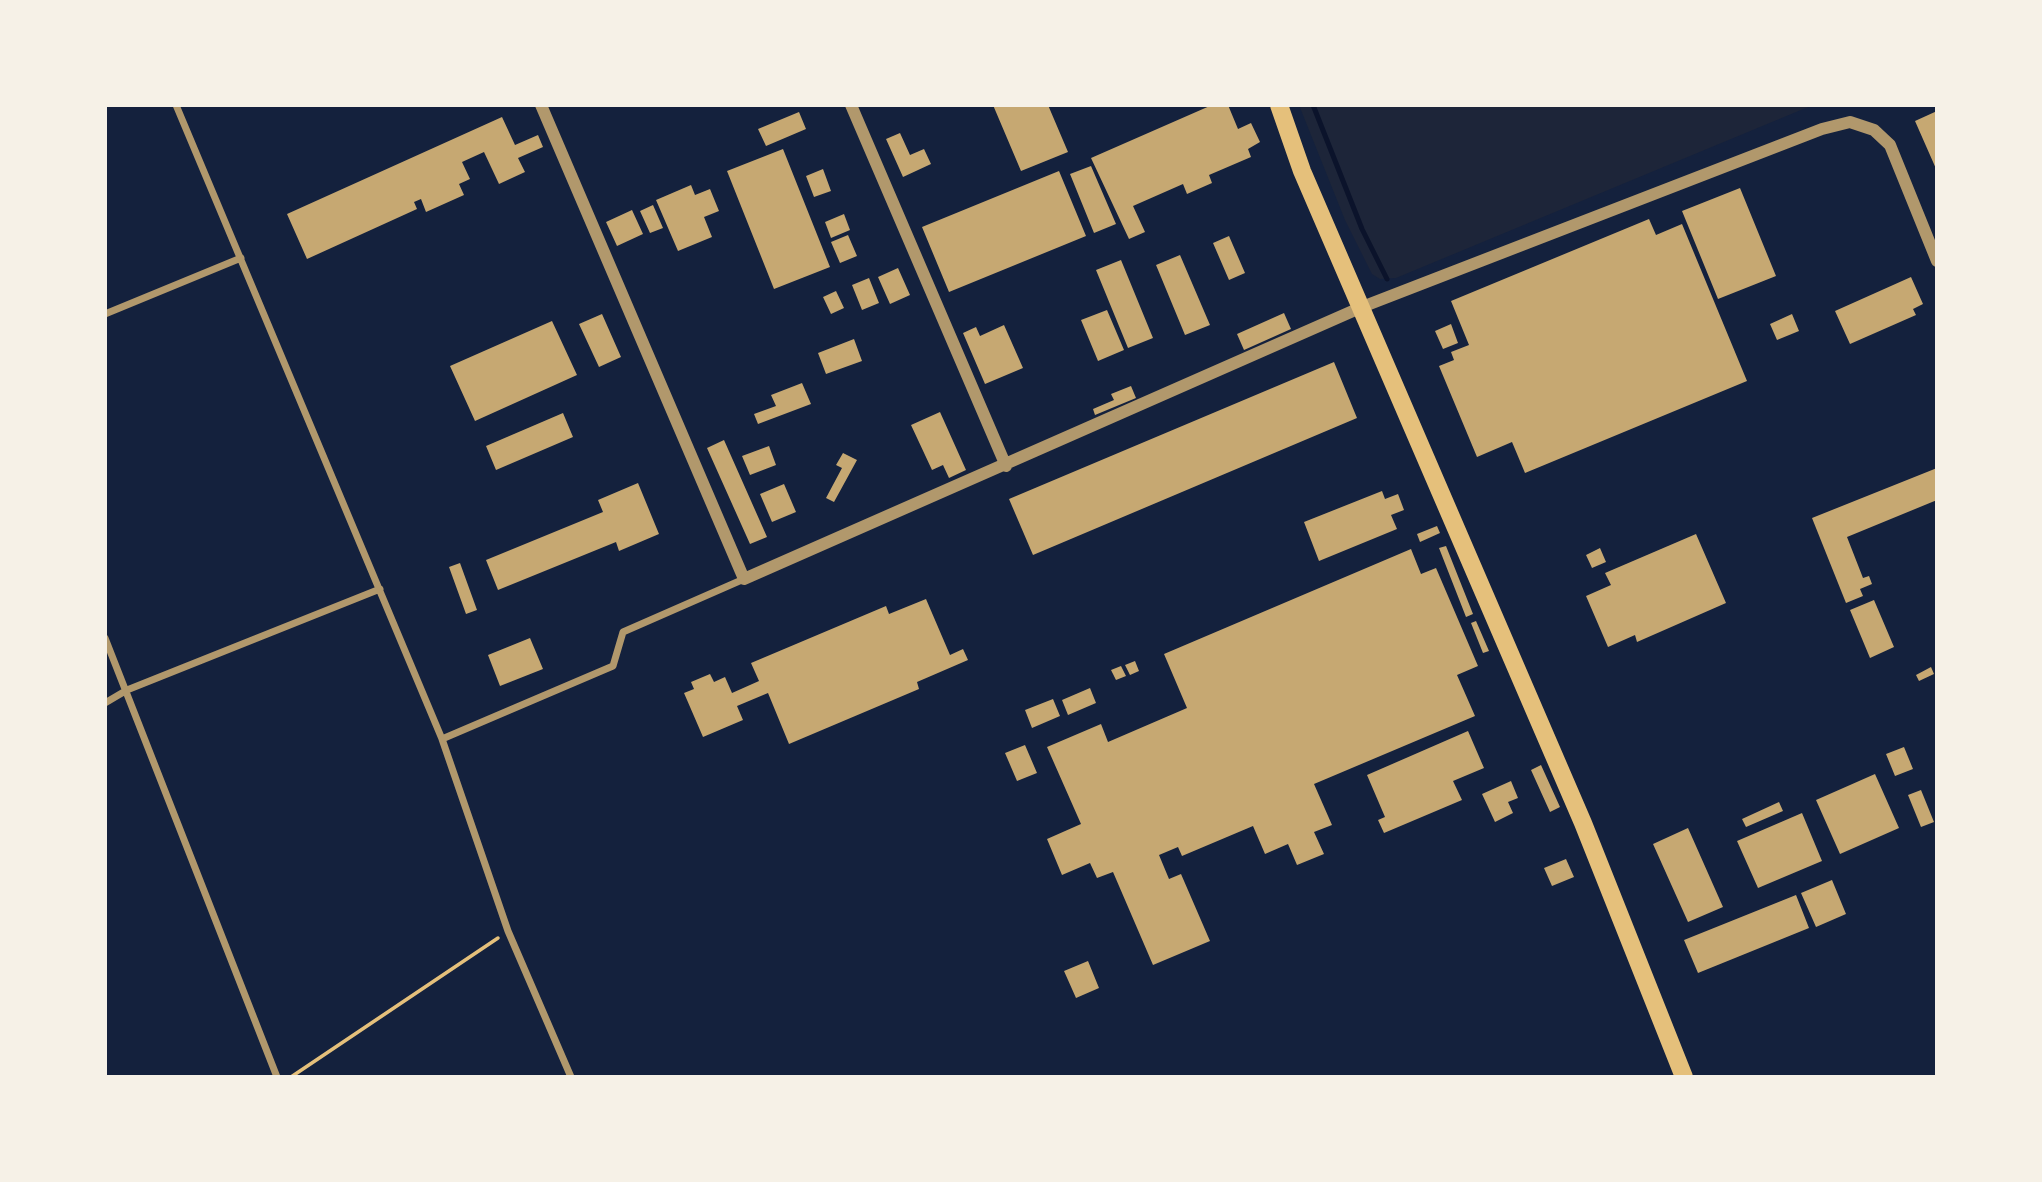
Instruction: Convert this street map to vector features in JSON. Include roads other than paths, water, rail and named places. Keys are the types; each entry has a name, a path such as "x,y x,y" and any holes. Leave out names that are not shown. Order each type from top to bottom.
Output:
{"highway":[{"path":"1279,105 1302,171 1583,823 1684,1077"}],"street":[{"path":"176,105 442,739 508,931 571,1077"},
{"path":"541,105 744,579"},
{"path":"851,105 1006,466"},
{"path":"442,739 613,666 623,632 1006,466 1362,307 1822,129 1850,122 1874,130 1890,145 1937,261"},
{"path":"105,314 241,258"},
{"path":"105,703 127,690 380,589"},
{"path":"105,638 277,1077"}],"waterway":[{"path":"1313,105 1362,229 1387,279"}]}
